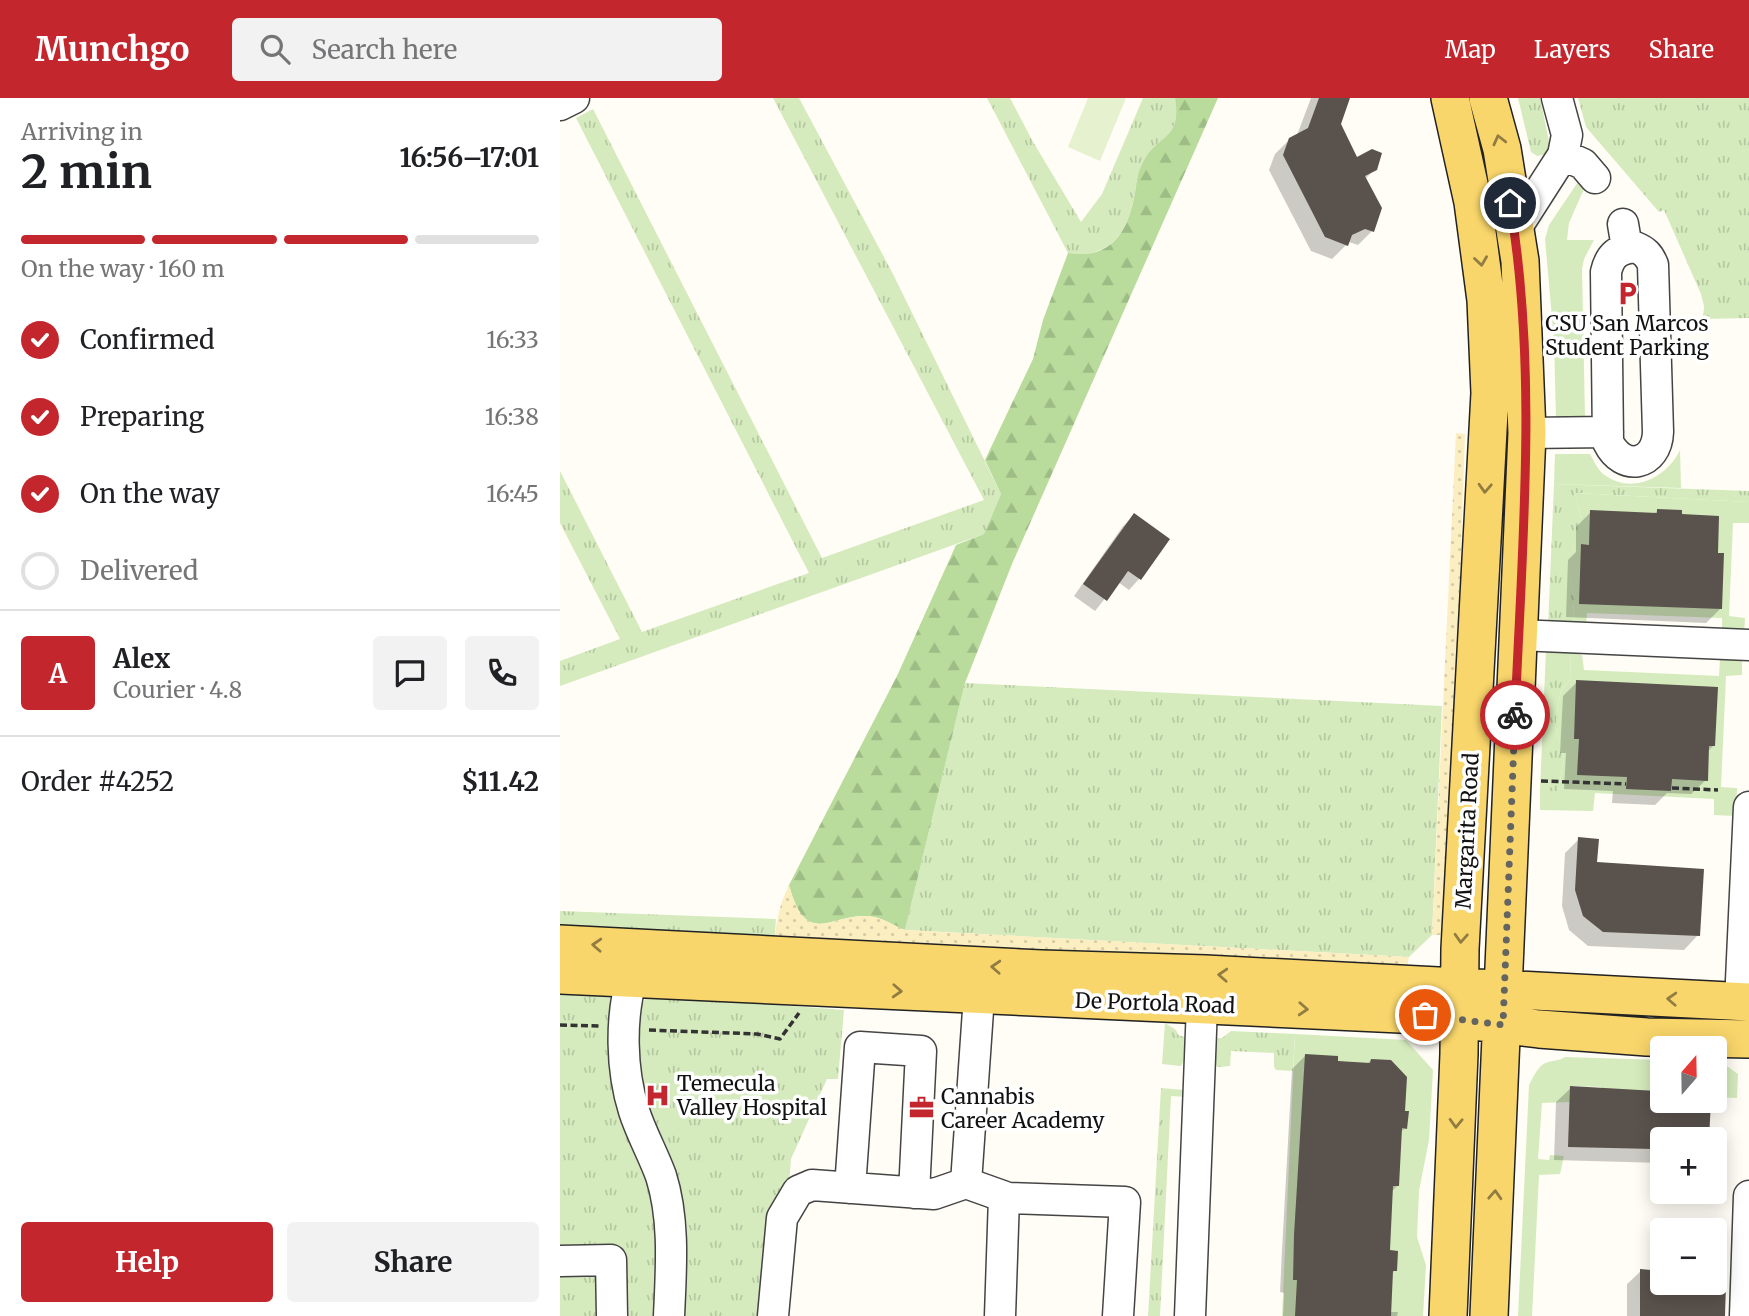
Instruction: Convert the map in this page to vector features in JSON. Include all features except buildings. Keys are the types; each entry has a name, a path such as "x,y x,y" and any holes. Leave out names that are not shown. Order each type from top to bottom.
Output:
{"main road":[{"name":"Margarita Road","path":"1448,1316 1460,1003 1490,393 1486,300 1473,202 1450,98"},
{"name":"Margarita Road","path":"1488,98 1502,149 1520,261 1527,433 1489,1316"},
{"path":"1486,300 1505,345 1506,410 1514,426 1527,433"},
{"name":"De Portola Road","path":"560,944 890,961 1460,1003 1503,1007 1647,1037 1749,1039"},
{"path":"632,977 640,966 653,960 840,970 870,969 890,961"},
{"name":"De Portola Road","path":"560,975 1422,1015 1460,1003"},
{"name":"De Portola Road","path":"1503,1007 1744,1002"}],"street":[{"path":"560,105 574,98"},
{"path":"1515,230 1563,155 1567,135 1557,98"},
{"path":"1563,155 1583,164 1595,178"},
{"path":"1625,236 1650,256 1653,265 1658,440 1648,456 1636,462 1625,461 1611,449 1608,432 1606,272 1612,256 1625,236"},
{"path":"1527,433 1608,432"},
{"path":"1518,635 1749,645"},
{"path":"1744,1002 1749,807"},
{"path":"632,977 626,1008 625,1056 634,1110 661,1177 668,1215 671,1240 669,1316"},
{"path":"966,1183 979,996"},
{"path":"1191,1316 1202,1004"},
{"path":"850,1188 860,1046 920,1051 914,1193"},
{"path":"773,1316 782,1218 798,1191 812,1185 934,1194 966,1183 1004,1197 1125,1202 1118,1316"},
{"path":"1745,1316 1749,1196"},
{"path":"1000,1316 1004,1197"},
{"path":"560,1261 611,1260 612,1316"}],"path":[{"path":"1537,780 1626,784"},
{"path":"1672,788 1718,790"}],"green space":[{"path":"773,98 799,98 893,274 1001,494 984,534 560,686 560,661 620,639 560,523 560,471 642,632 809,573 576,118 593,109 822,558 984,500"},
{"path":"987,98 1010,98 1081,222 1102,194 1143,98 1175,98 1176,112 1172,130 1155,146 1141,166 1128,219 1115,240 1096,252 1068,253"},
{"path":"1088,98 1126,98 1100,161 1068,147"},
{"path":"1175,98 1218,98 1012,564 965,683 905,930 874,917 860,916 823,924 813,923 804,918 796,906 789,885 897,676 956,545 984,534 1001,494 985,460 1033,359 1043,320 1068,253 1096,252 1115,240 1122,231 1132,207 1141,166 1155,146 1172,130 1176,112"},
{"path":"1518,98 1540,98 1550,146 1548,154 1537,156 1531,152"},
{"path":"1578,98 1749,98 1749,318 1703,319 1701,294 1664,210 1659,212 1586,127"},
{"path":"1582,176 1587,182 1569,223 1567,240 1594,240 1582,269 1585,418 1556,419 1554,341 1545,239 1549,225"},
{"path":"1680,450 1681,488 1554,484 1555,454 1590,454 1603,474 1628,484 1639,483 1659,475"},
{"path":"1554,484 1749,491 1749,502 1575,493 1581,528 1573,548 1570,572 1574,598 1573,628 1548,627"},
{"path":"1575,493 1749,502 1749,523 1733,523 1729,616 1745,618 1744,635 1722,632 1722,618 1587,613 1586,625 1573,628 1574,599 1570,560 1581,518"},
{"path":"1546,650 1571,652 1570,680 1561,691 1556,714 1556,728 1564,759 1558,791 1540,791"},
{"path":"1571,652 1582,655 1584,670 1719,676 1720,658 1742,660 1742,675 1726,676 1721,787 1737,788 1736,816 1714,815 1714,799 1595,793 1593,811 1540,810 1540,791 1558,791 1564,759 1556,728 1556,714 1561,691 1570,680"},
{"path":"965,683 1442,706 1432,935 1409,957 905,930"},
{"path":"560,911 776,919 774,945 560,933"},
{"path":"560,990 605,993 610,997 611,1027 654,1209 658,1237 655,1316 560,1316"},
{"path":"648,995 844,1010 838,1079 827,1079 791,1159 779,1316 682,1316 638,1065 638,1016"},
{"path":"1165,1023 1176,1030 1178,1035 1185,1037 1181,1066 1162,1064"},
{"path":"1231,1031 1295,1034 1293,1071 1276,1070 1274,1053 1231,1051 1230,1066 1217,1067 1214,1059 1216,1038 1222,1038"},
{"path":"1295,1034 1406,1040 1433,1070 1429,1140 1419,1191 1417,1237 1426,1265 1423,1316 1282,1316"},
{"path":"1565,1057 1650,1060 1650,1093 1570,1086 1570,1102 1542,1103 1538,1159 1549,1160 1550,1155 1564,1156 1560,1174 1539,1175 1532,1316 1518,1316 1529,1085 1542,1066"},
{"path":"1727,1066 1738,1074 1737,1098 1727,1098"},
{"path":"1161,1088 1185,1090 1187,1097 1171,1096 1160,1316 1148,1316"}],"sand":[{"path":"1456,433 1465,434 1448,935 1432,935"},
{"path":"789,885 796,906 804,918 813,923 823,924 860,916 875,917 905,930 1409,957 1407,967 774,945 778,914"}],"way so far":[{"path":"1425,1015 1503,1025 1515,715"}],"place":[{"name":"CSU San Marcos Student Parking","path":"1627,294"},
{"name":"Temecula Valley Hospital","path":"657,1095"},
{"name":"Cannabis Career Academy","path":"921,1108"}],"route":[{"path":"1510,203 1520,261 1527,433 1515,715"}]}
